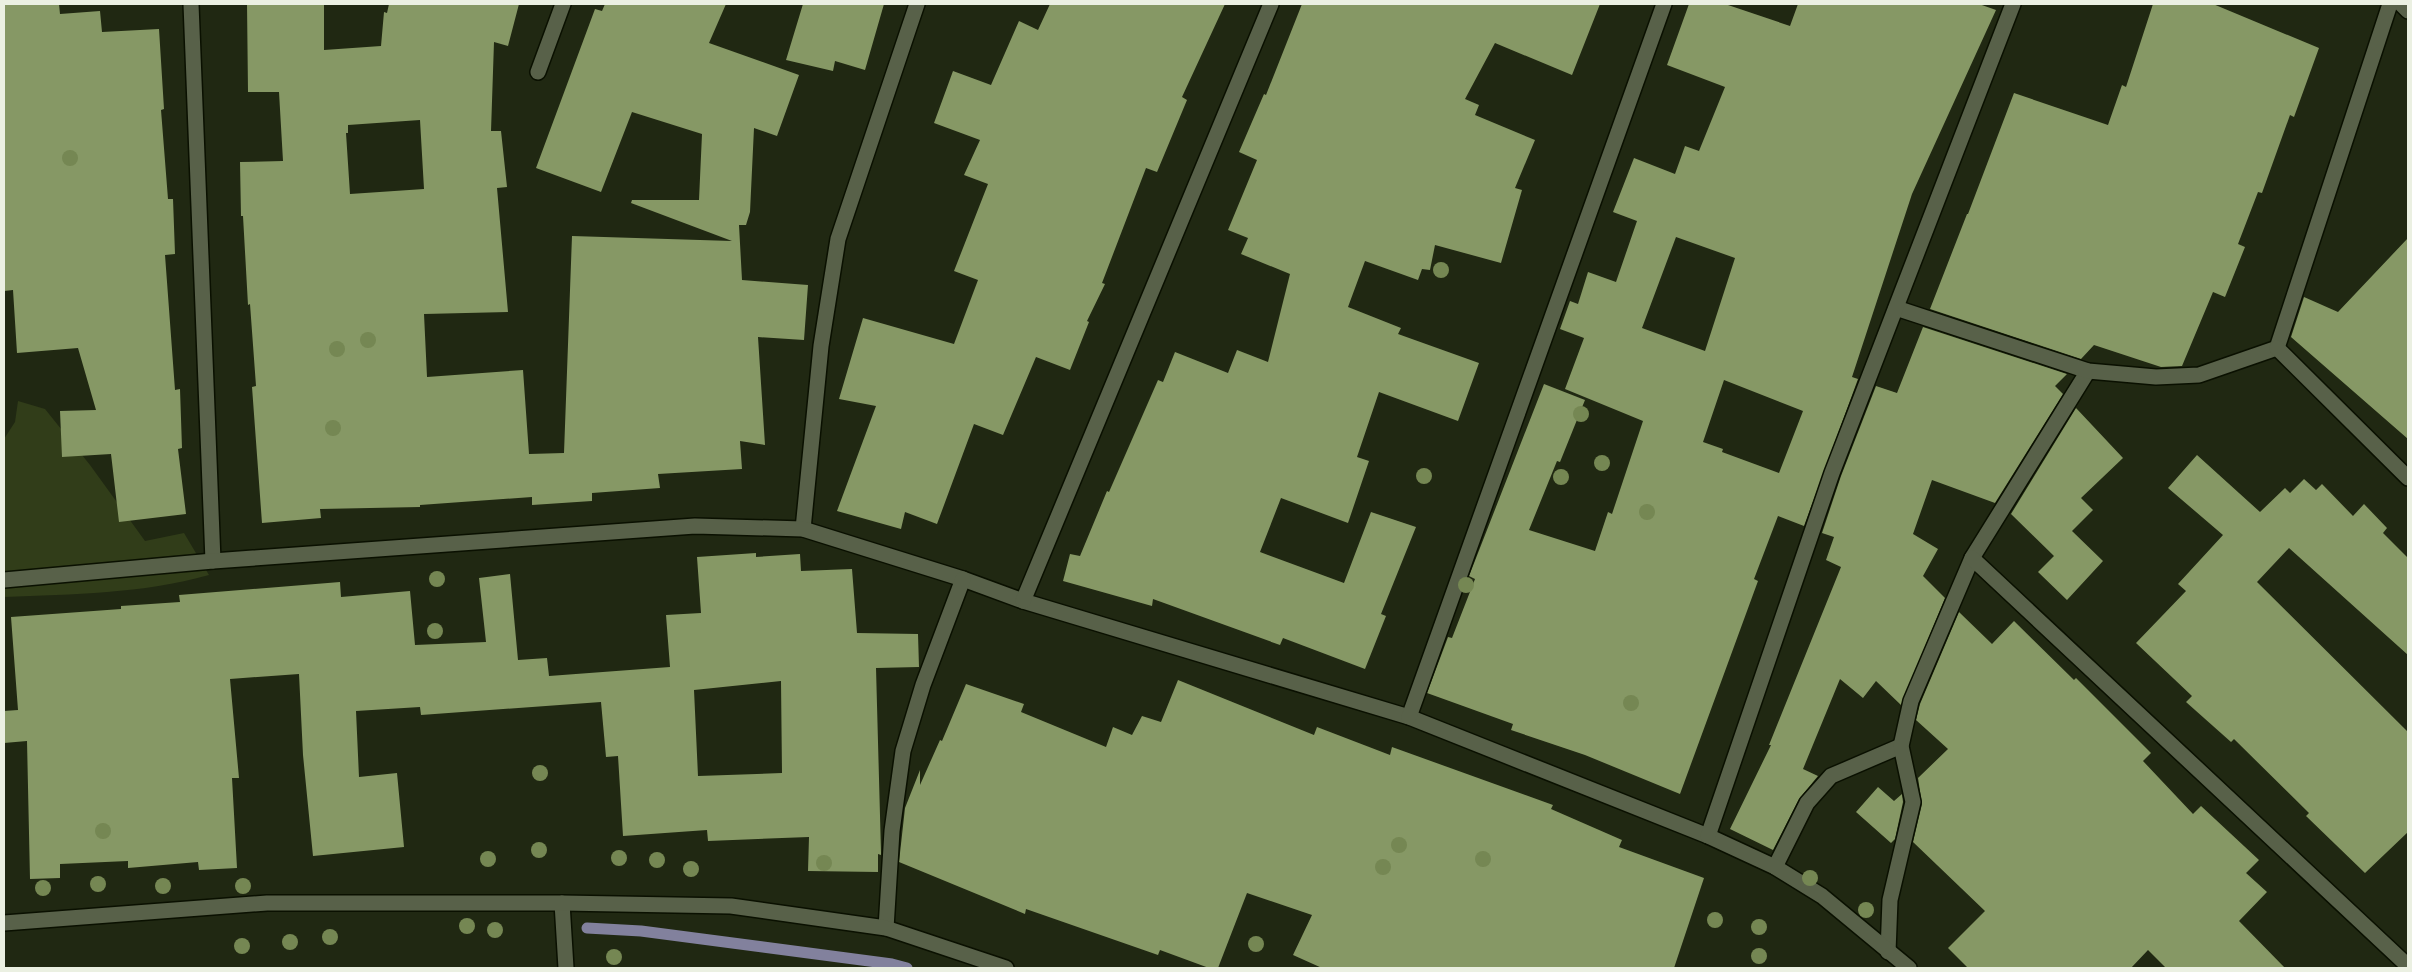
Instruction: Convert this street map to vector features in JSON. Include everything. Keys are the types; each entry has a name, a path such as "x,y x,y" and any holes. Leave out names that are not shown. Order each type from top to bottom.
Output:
{"street":[{"path":"190,4 214,561"},
{"path":"192,30 202,4"},
{"path":"538,72 563,4"},
{"path":"803,529 821,346 838,239 917,4"},
{"path":"1023,601 1271,4"},
{"path":"1409,717 1664,4"},
{"path":"1708,836 1832,473 2013,4"},
{"path":"2278,348 2390,4"},
{"path":"2401,4 2408,11"},
{"path":"1896,308 2088,371 2156,377 2199,376 2278,348"},
{"path":"2278,348 2408,478"},
{"path":"1888,952 1890,900 1913,802 1901,746 1912,701 1972,558 2088,371"},
{"path":"4,580 214,561 695,526 803,529 963,579 1023,601 1409,717 1708,836 1775,867 1822,896 1909,968"},
{"path":"1972,558 2408,966"},
{"path":"886,928 892,831 903,751 923,684 963,579"},
{"path":"1775,867 1807,803 1831,776 1901,746"},
{"path":"4,923 267,903 562,903 731,906 886,928 1006,968"},
{"path":"562,903 566,968"}],"green space":[{"path":"18,401 45,409 90,465 145,541 184,533 209,575 133,590 4,597 4,439 15,422"}],"building":[{"path":"4,4 59,4 60,14 100,11 102,32 159,29 164,109 161,110 168,199 173,199 175,254 165,255 175,390 180,389 182,448 178,449 186,514 119,522 111,454 62,457 60,411 96,410 78,348 17,353 13,290 4,291"},
{"path":"247,4 324,4 324,50 381,46 384,12 387,13 389,4 519,4 508,46 494,42 491,131 501,131 507,187 497,188 508,312 424,314 427,377 523,370 529,454 564,453 572,236 732,241 631,203 632,200 699,200 702,134 632,112 601,192 536,168 595,9 602,11 605,4 726,4 709,43 799,75 777,136 754,128 750,212 746,225 739,225 742,280 808,285 804,340 758,337 765,445 740,441 742,469 658,474 660,488 592,493 592,501 532,505 532,497 420,505 420,507 320,509 321,518 262,523 252,387 256,386 250,304 248,305 243,216 241,216 240,162 283,161 279,92 248,92","holes":["420,120 424,189 350,194 346,133 348,133 348,125"]},
{"path":"803,4 884,4 865,70 835,61 833,71 786,60"},
{"path":"1050,4 1225,4 1182,97 1187,100 1157,172 1146,168 1102,283 1105,284 1087,321 1089,322 1070,370 1036,357 1003,435 974,424 937,524 905,512 901,529 837,511 876,406 839,399 863,318 954,344 978,280 954,271 988,184 964,175 980,140 934,123 953,71 991,85 1019,21 1038,30"},
{"path":"1302,4 1600,4 1572,75 1495,43 1465,99 1479,105 1475,115 1535,140 1515,188 1522,190 1501,263 1435,245 1430,270 1422,269 1418,280 1365,261 1348,307 1401,328 1398,334 1479,363 1458,421 1379,392 1357,457 1369,461 1348,523 1281,498 1260,552 1344,583 1371,512 1416,527 1381,614 1386,616 1365,669 1283,638 1280,645 1153,599 1152,606 1063,581 1070,554 1080,556 1107,491 1109,492 1158,380 1163,382 1175,352 1228,373 1237,350 1268,362 1290,274 1241,254 1248,238 1228,230 1257,160 1239,152 1264,94 1266,95"},
{"path":"1689,4 1725,4 1790,26 1798,4 1979,4 1996,10 1912,194 1852,377 1858,379 1804,526 1778,516 1754,579 1758,581 1680,794 1585,755 1511,730 1513,724 1427,693 1448,637 1452,638 1475,579 1469,576 1544,384 1585,400 1560,462 1557,461 1529,530 1595,551 1608,512 1612,514 1643,421 1565,389 1584,338 1560,329 1570,301 1578,304 1588,272 1616,282 1637,221 1613,212 1634,158 1675,174 1685,146 1699,151 1725,87 1667,65","holes":["1676,237 1735,258 1705,351 1642,328","1724,380 1803,411 1779,473 1722,452 1723,449 1703,442"]},
{"path":"2153,4 2213,4 2319,48 2294,117 2290,115 2262,193 2258,192 2238,244 2245,247 2225,297 2213,292 2182,366 2161,367 2094,345 2081,359 1930,309 2014,93 2108,125 2122,85 2126,87"},
{"path":"2408,238 2408,439 2291,337 2304,297 2338,312"},
{"path":"1923,327 2067,374 2055,386 2063,394 1995,503 1932,480 1913,534 1938,549 1923,576 1945,598 1901,705 1876,681 1863,698 1840,679 1803,769 1818,776 1799,799 1773,850 1730,829 1771,745 1769,745 1841,567 1826,560 1834,537 1822,533 1841,476 1876,386 1897,393"},
{"path":"2076,408 2123,458 2081,498 2093,510 2072,531 2103,561 2067,600 2038,572 2054,556 2011,514"},
{"path":"2197,455 2260,512 2285,488 2290,493 2304,479 2316,490 2322,484 2353,516 2364,504 2387,528 2383,533 2408,558 2408,655 2289,548 2257,582 2408,732 2408,832 2365,873 2306,816 2309,813 2234,739 2231,742 2186,702 2192,696 2136,643 2186,591 2178,584 2223,535 2168,488"},
{"path":"756,553 756,557 800,554 801,571 852,569 857,633 918,634 919,667 876,668 881,852 881,855 878,854 878,872 808,871 809,837 708,841 707,830 623,836 618,756 606,757 601,702 421,715 420,707 356,711 359,777 397,773 404,847 313,856 303,755 299,674 230,679 239,778 232,778 237,868 199,870 198,862 128,868 128,861 60,864 60,878 30,879 27,741 4,743 4,711 18,710 11,617 121,609 121,606 180,602 179,595 340,582 341,597 410,591 415,645 486,642 479,578 510,574 518,660 547,658 549,676 670,667 666,615 701,613 697,557","holes":["781,681 782,773 698,776 694,690"]},
{"path":"1959,612 1992,644 2014,621 2074,680 2076,678 2151,753 2143,761 2193,814 2201,806 2259,860 2246,873 2267,892 2239,921 2285,968 2166,968 2148,950 2131,968 1968,968 1948,948 1985,911 1913,842 1922,804 1918,778 1948,749 1916,720 1920,704"},
{"path":"1178,680 1314,735 1317,727 1390,755 1392,747 1553,805 1551,809 1622,840 1619,847 1704,878 1674,968 1322,968 1293,955 1312,915 1247,893 1218,968 1209,968 1160,950 1158,955 1026,909 1025,914 899,862 905,808 920,770 920,785 940,740 942,741 966,684 1024,704 1021,712 1106,747 1113,727 1132,735 1142,716 1161,722"},
{"path":"1878,787 1894,801 1902,794 1903,802 1895,839 1891,843 1856,812"}],"waterway":[{"path":"587,928 641,931 892,964 907,968"}]}
